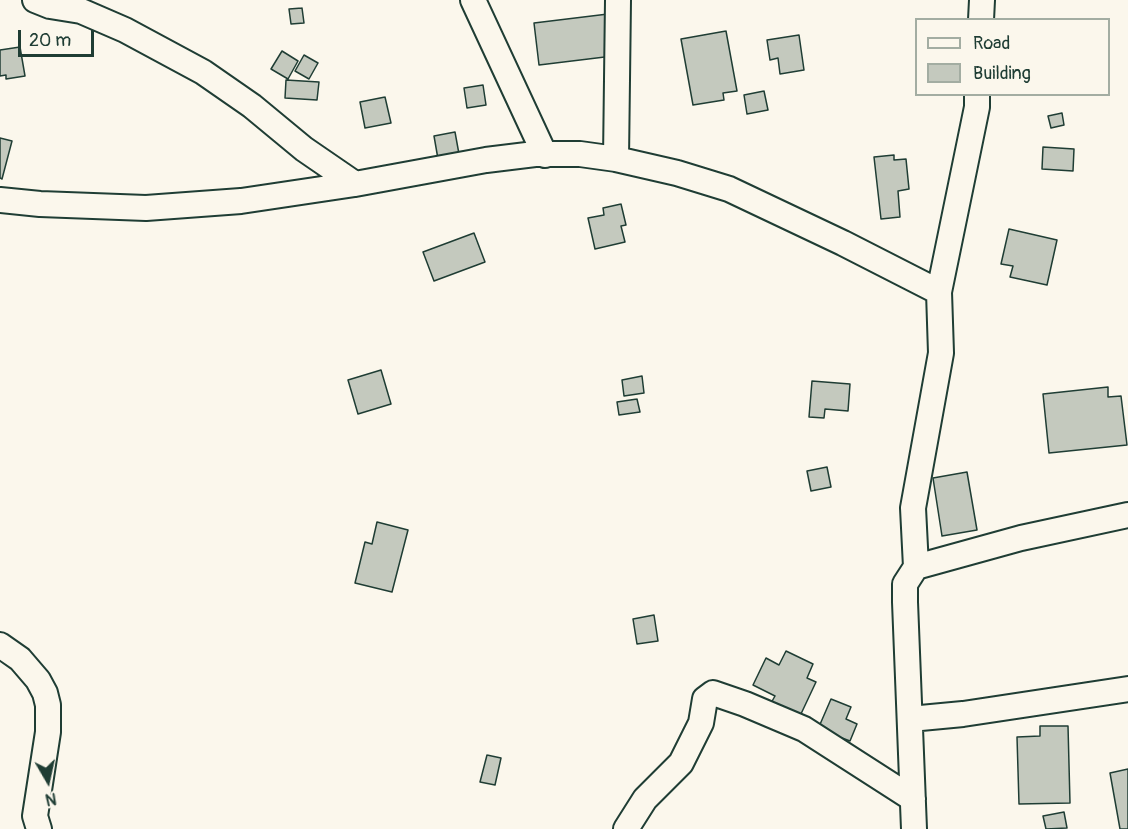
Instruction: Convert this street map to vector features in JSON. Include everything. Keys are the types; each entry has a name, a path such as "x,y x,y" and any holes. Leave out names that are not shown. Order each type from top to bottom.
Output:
{"street":[{"path":"35,0 50,6 86,6 203,72 252,106 304,149 355,184"},
{"path":"473,0 525,117 545,154"},
{"path":"616,159 618,0"},
{"path":"981,18 982,0"},
{"path":"914,829 905,584 916,567 913,508 941,353 939,292 977,106 977,96"},
{"path":"0,200 40,204 146,208 241,201 355,184 486,160 545,154 580,154 616,159 677,173 729,189 939,292"},
{"path":"916,567 1021,538 1128,515"},
{"path":"0,645 20,659 38,680 48,705 48,732 35,816 39,829"},
{"path":"910,719 963,714 1128,689"},
{"path":"626,829 645,799 681,763 701,723 705,699 713,693 804,729 913,799"}],"building":[{"path":"302,8 304,23 291,24 289,9"},
{"path":"608,14 613,56 539,65 534,23"},
{"path":"726,31 737,91 723,93 724,100 693,105 681,39"},
{"path":"799,35 804,70 780,74 778,58 770,60 767,40"},
{"path":"20,47 25,76 6,79 6,75 0,76 0,50"},
{"path":"282,51 298,61 288,79 271,69"},
{"path":"304,55 318,63 309,79 295,71"},
{"path":"286,80 319,82 317,100 285,98"},
{"path":"483,85 486,105 467,108 464,88"},
{"path":"764,91 768,110 747,114 744,95"},
{"path":"385,97 391,123 365,128 360,102"},
{"path":"1062,113 1064,125 1051,128 1048,116"},
{"path":"455,132 459,154 438,159 434,136"},
{"path":"0,138 12,141 2,179 0,178"},
{"path":"1043,147 1074,149 1073,171 1042,169"},
{"path":"894,155 894,160 906,159 909,189 898,191 900,217 881,219 874,157"},
{"path":"621,204 626,225 621,226 625,242 595,249 588,218 604,215 603,208"},
{"path":"1009,229 1057,240 1047,285 1010,277 1013,266 1001,264"},
{"path":"474,233 485,262 434,281 423,252"},
{"path":"381,370 391,404 358,414 348,380"},
{"path":"642,376 644,393 624,396 622,380"},
{"path":"812,381 850,384 848,411 825,409 824,418 809,417"},
{"path":"1108,387 1108,397 1121,396 1127,445 1049,453 1043,394"},
{"path":"637,399 640,412 619,415 617,402"},
{"path":"827,467 831,487 811,491 807,471"},
{"path":"967,472 977,530 942,536 933,478"},
{"path":"377,522 408,530 392,592 355,583 365,542 372,544"},
{"path":"654,615 658,641 637,644 633,619"},
{"path":"786,651 813,664 807,678 816,682 800,716 771,703 775,696 753,685 766,658 779,665"},
{"path":"831,699 851,707 846,719 857,724 850,741 818,729"},
{"path":"1040,726 1068,726 1070,803 1019,804 1017,737 1040,736"},
{"path":"487,755 501,758 495,785 480,782"},
{"path":"1128,769 1128,829 1120,829 1110,773"},
{"path":"1064,812 1067,828 1046,829 1043,816"}]}
